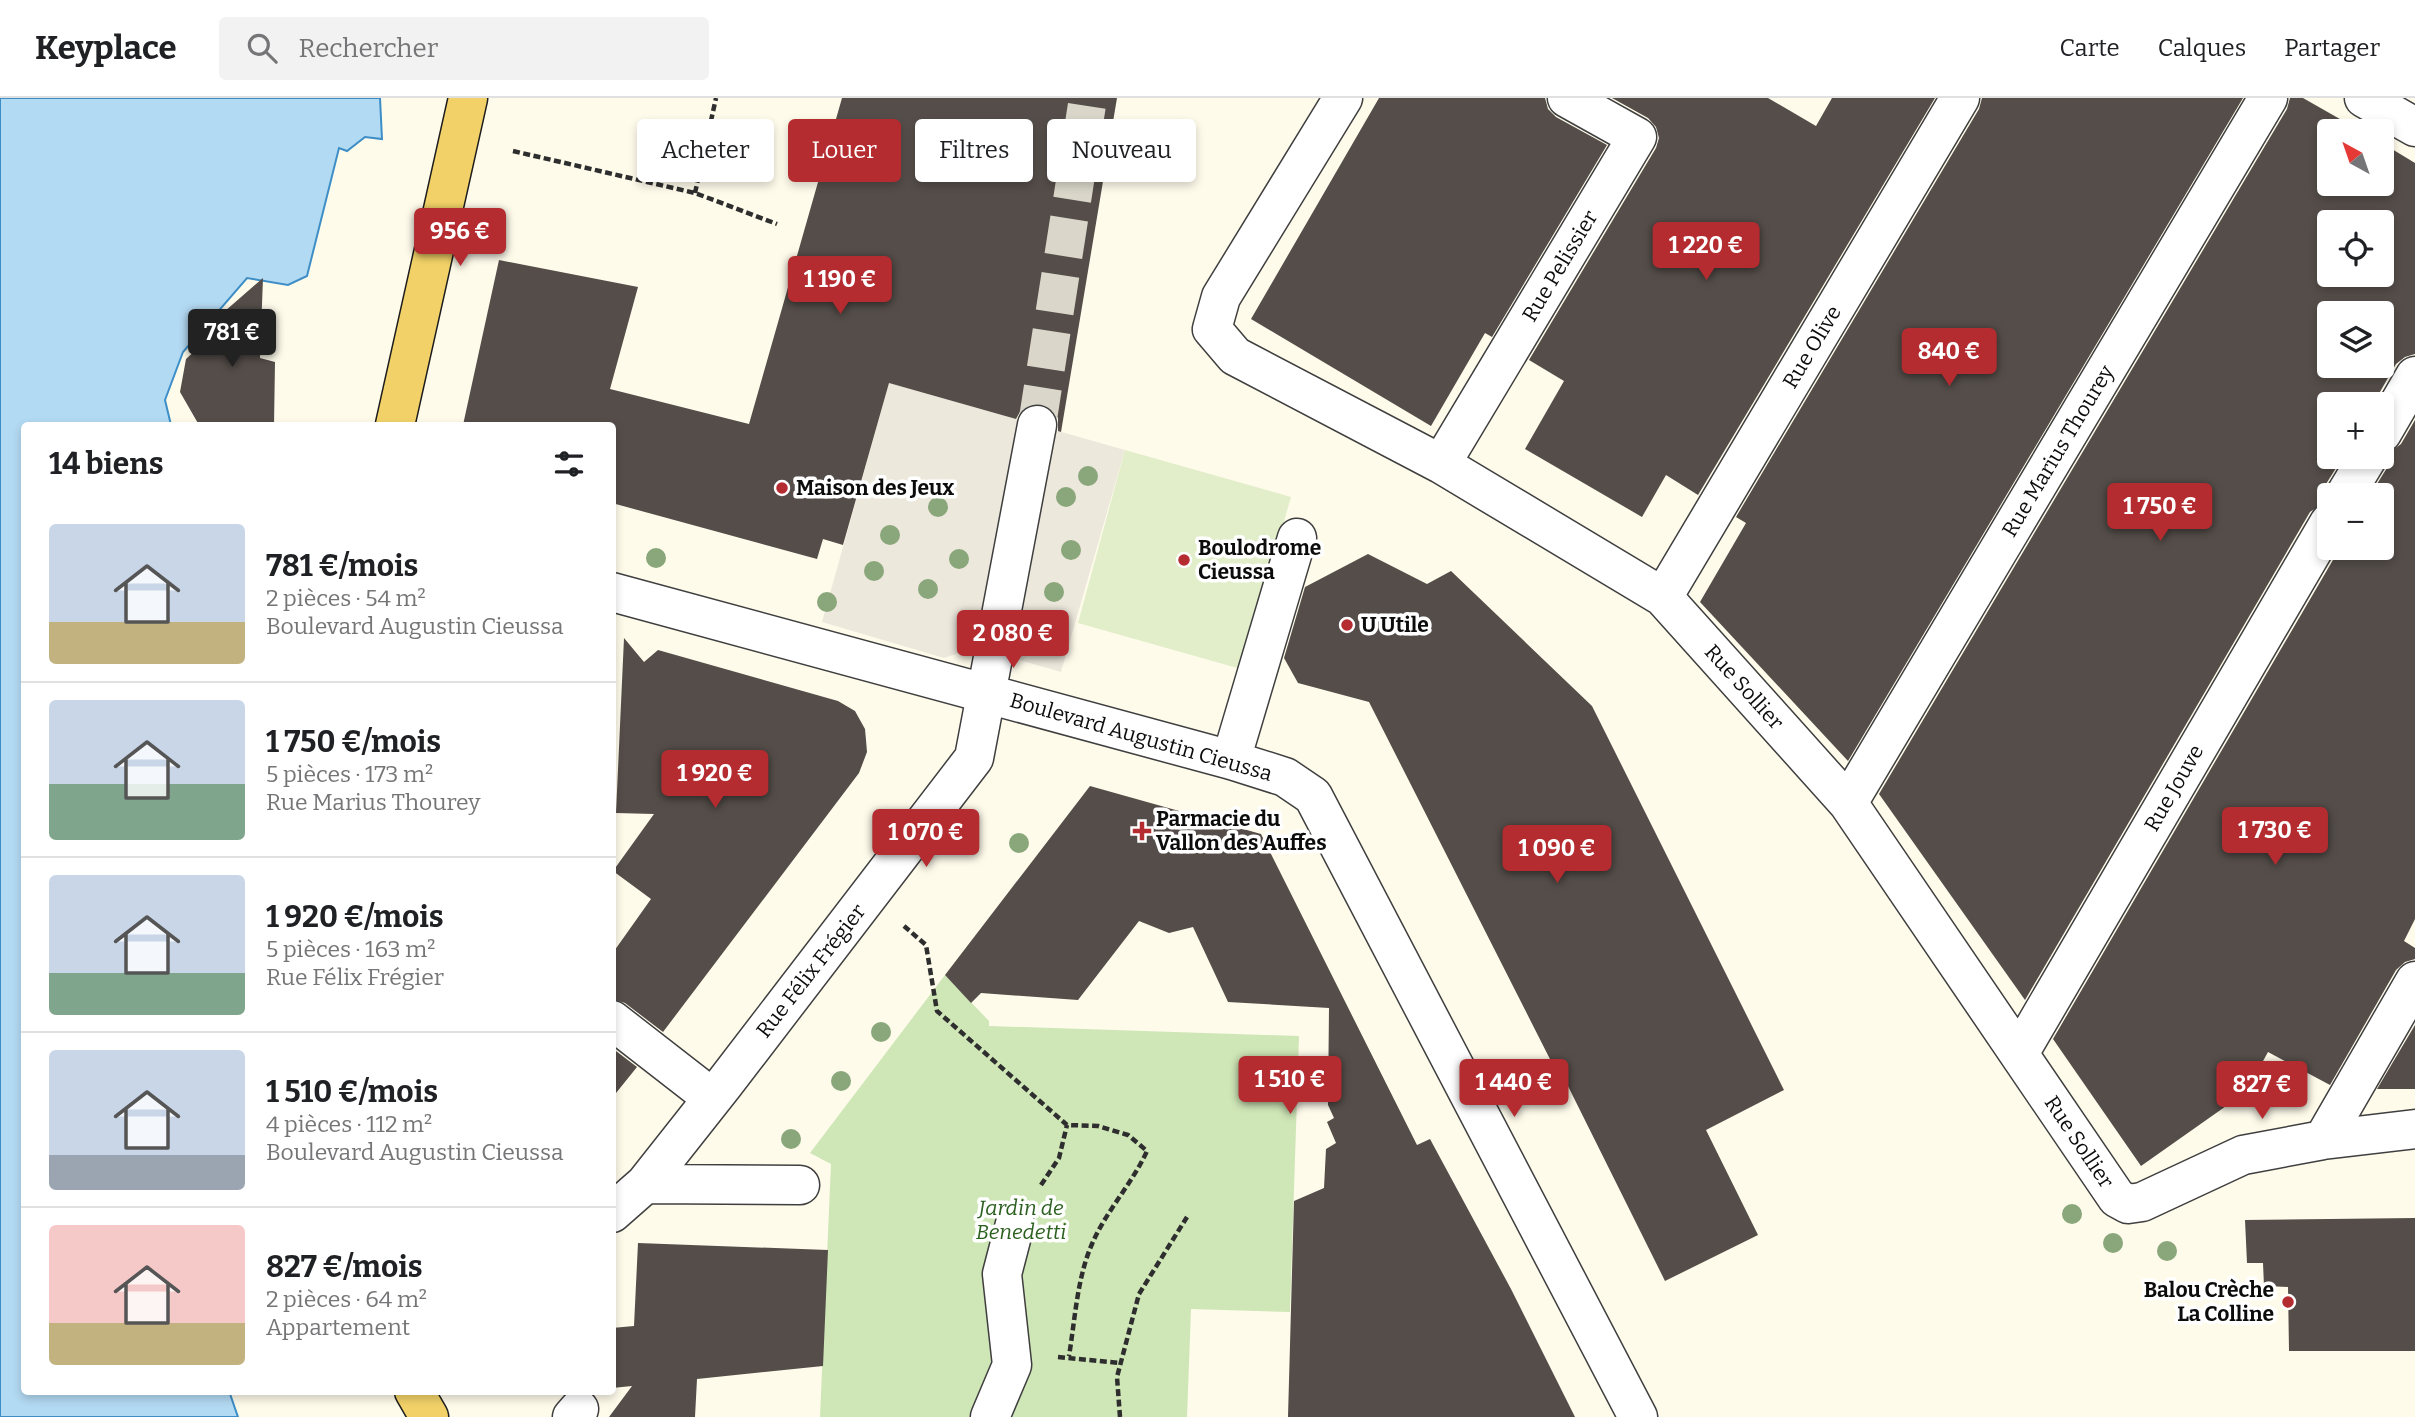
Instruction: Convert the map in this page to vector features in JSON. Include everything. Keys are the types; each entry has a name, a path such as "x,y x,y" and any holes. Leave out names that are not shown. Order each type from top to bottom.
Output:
{"main road":[{"path":"396,422 468,98"},
{"path":"416,1395 429,1417"}],"street":[{"name":"Rue Sollier","path":"1343,98 1221,297 1212,330 1235,356 1441,464 1663,597 1848,803 2020,1052 2116,1198 2128,1205 2142,1202 2243,1154 2323,1140"},
{"name":"Rue Pelissier","path":"1441,464 1637,137 1567,98"},
{"name":"Rue Olive","path":"1663,597 1960,98"},
{"name":"Rue Marius Thourey","path":"1848,803 2269,98"},
{"path":"2364,98 2415,127"},
{"path":"2394,412 2415,376"},
{"name":"Rue Félix Frégier","path":"616,1209 645,1184 974,758 1037,425"},
{"path":"1231,760 1297,538"},
{"name":"Rue Jouve","path":"2020,1052 2317,544"},
{"name":"Boulevard Augustin Cieussa","path":"616,593 1231,760 1285,777 1312,796 1638,1417"},
{"path":"2323,1140 2415,981"},
{"path":"616,1023 711,1097"},
{"path":"2323,1140 2415,1129"},
{"path":"645,1184 800,1185"},
{"path":"990,1417 1012,1362 1002,1274 1015,1224"}],"path":[{"path":"695,193 716,98"},
{"path":"513,151 695,193 777,224"},
{"path":"869,896 926,945 937,1011 1066,1125 1098,1126 1128,1135 1147,1151 1136,1175 1092,1244 1081,1284 1069,1356"},
{"path":"1015,1224 1059,1158 1066,1125"},
{"path":"1120,1417 1117,1377 1139,1294 1187,1217"},
{"path":"1012,1362 1069,1356 1120,1363"}],"green space":[{"name":"Boulodrome Cieussa","path":"1125,450 1291,497 1241,669 1078,623"},
{"name":"Jardin de Benedetti","path":"945,975 989,1021 989,1026 1299,1036 1290,1312 1191,1309 1187,1417 820,1417 831,1164 810,1153"}],"shaded area":[{"path":"889,383 1125,450 1061,672 965,644 962,652 944,658 822,622"}],"water":[{"path":"0,98 380,98 382,139 365,137 347,151 339,148 307,276 288,285 247,278 183,352 165,400 170,422 21,422 21,1395 230,1395 238,1417 0,1417"}],"building":[{"path":"842,98 1117,98 1113,119 1047,119 1047,182 1103,182 1061,432 1058,431 1058,418 1052,409 1042,404 1029,405 1021,410 1016,419 889,383 843,545 823,539 817,559 616,504 616,422 464,422 499,260 638,287 610,389 749,424 818,182 901,182 901,119 836,119"},
{"path":"1379,98 1545,98 1548,109 1556,117 1607,145 1492,337 1485,333 1431,426 1251,319"},
{"path":"1612,98 1768,98 1816,126 1832,98 1935,98 1698,495 1666,475 1642,517 1525,449 1564,381 1529,360 1656,148 1659,138 1656,127 1648,118"},
{"path":"1982,98 2243,98 1848,761 1700,602 1746,523 1736,517 1979,109"},
{"path":"2290,98 2303,98 2340,119 2317,119 2317,196 2394,196 2394,150 2415,163 2415,354 2405,357 2394,367 2394,301 2317,301 2317,378 2388,378 2380,392 2317,392 2317,469 2335,469 2327,483 2317,483 2317,507 2310,512 2025,1000 1879,794 2287,109"},
{"path":"263,278 260,358 275,362 274,422 197,422 180,392 186,359 200,346 201,332"},
{"path":"2415,420 2415,919 2404,941 2415,948 2415,959 2405,962 2396,970 2330,1085 2268,1052 2246,1092 2141,1166 2053,1039 2333,560 2394,560 2394,483 2378,483 2386,469 2394,469 2394,449 2401,444"},
{"path":"1368,554 1427,584 1451,571 1592,706 1784,1090 1706,1130 1758,1235 1665,1281 1560,1070 1556,1071 1369,702 1298,683 1284,658 1305,587"},
{"path":"624,638 644,662 658,650 838,701 855,711 865,729 867,752 859,773 663,1032 625,1003 616,1000 616,948 651,899 616,873 616,867 654,814 616,813"},
{"path":"1090,786 1261,834 1417,1145 1430,1139 1511,1289 1575,1417 1288,1417 1294,1201 1324,1188 1326,1149 1336,1143 1327,1122 1334,1118 1328,1105 1329,1008 1228,1002 1193,927 1169,933 1139,921 1078,1000 981,993 971,1003 945,975"},
{"path":"2415,1025 2415,1089 2377,1089"},
{"path":"616,1051 637,1067 616,1093"},
{"path":"2415,1218 2415,1351 2289,1351 2288,1287 2264,1286 2263,1263 2247,1263 2245,1220"},
{"path":"638,1243 828,1250 823,1366 697,1379 695,1417 609,1417 632,1386 616,1388 616,1328 634,1326"}],"tunnel":[{"path":"1037,425 1088,98"}],"place":[{"name":"Maison des Jeux","path":"782,488"},
{"name":"Boulodrome Cieussa","path":"1184,560"},
{"name":"U Utile","path":"1347,625"},
{"name":"Parmacie du Vallon des Auffes","path":"1142,831"},
{"name":"Balou Crèche La Colline","path":"2288,1302"}]}
